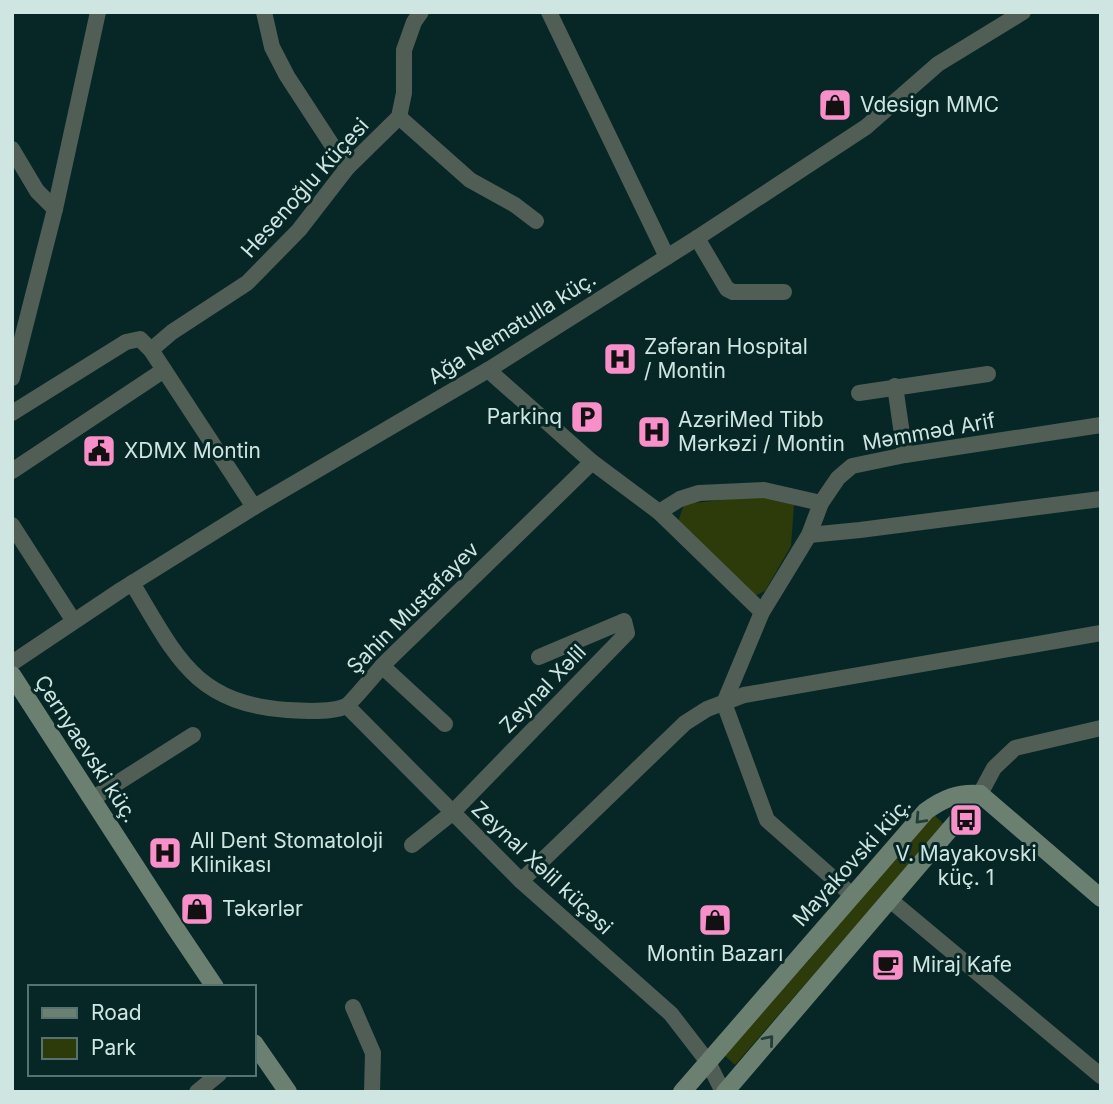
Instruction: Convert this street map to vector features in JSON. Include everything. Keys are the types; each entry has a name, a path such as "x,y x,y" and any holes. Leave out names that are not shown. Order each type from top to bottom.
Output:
{"street":[{"path":"12,378 55,209 98,12"},
{"path":"264,12 272,47 287,76 346,168"},
{"name":"Hesenoğlu Küçesi","path":"151,349 172,332 247,283 299,230 346,168 398,117 404,93 404,50 414,22 421,12"},
{"path":"549,12 667,257"},
{"name":"Ağa Nemətulla küç.","path":"12,663 73,620 254,507 488,370 667,257 856,134 932,69 1023,12"},
{"path":"398,117 470,180 536,221"},
{"path":"12,149 37,191 55,209"},
{"path":"696,238 727,289 733,292 784,292"},
{"path":"12,413 126,342 140,339 151,349 254,507"},
{"path":"12,471 164,370"},
{"path":"488,370 592,462 659,512 762,612 723,703 767,820 852,895"},
{"path":"859,393 988,374"},
{"path":"895,386 905,455"},
{"name":"Məmməd Arif","path":"762,612 809,534 821,503 838,478 852,466 905,455 1101,425"},
{"name":"Şahin Mustafayev","path":"132,583 178,659 189,672 216,692 234,700 274,709 309,712 347,706 382,666 592,462"},
{"path":"659,512 680,499 699,493 764,490 821,503"},
{"path":"809,534 1101,499"},
{"path":"12,525 73,620"},
{"name":"Zeynal Xəlil","path":"412,845 452,813 627,633 628,628 624,621 539,657"},
{"path":"521,880 685,723 707,709 744,695 1101,633"},
{"path":"382,666 445,724"},
{"name":"Çernyaevski küç.","path":"12,675 214,985"},
{"name":"Zeynal Xəlil küçəsi","path":"347,706 521,880 671,1014 708,1062 724,1092"},
{"path":"724,1092 980,794 994,768 1015,748 1101,728"},
{"path":"92,799 193,735"},
{"path":"980,794 1101,898"},
{"name":"Mayakovski küç.","path":"682,1092 926,811 940,801 956,795 980,794"},
{"path":"889,899 1101,1076"},
{"path":"353,1007 373,1053 372,1092"},
{"path":"256,1047 288,1092"},
{"path":"197,1092 217,1076"}],"green space":[{"path":"761,496 794,505 791,546 765,591 752,597 678,522 684,504"},
{"path":"933,814 944,824 735,1065 724,1055"}],"place":[{"name":"Vdesign MMC","path":"835,105"},
{"name":"Zəfəran Hospital / Montin","path":"620,359"},
{"name":"Parkinq","path":"587,417"},
{"name":"AzəriMed Tibb Mərkəzi / Montin","path":"654,432"},
{"name":"XDMX Montin","path":"99,451"},
{"name":"V. Mayakovski küç. 1","path":"966,820"},
{"name":"All Dent Stomatoloji Klinikası","path":"165,853"},
{"name":"Təkərlər","path":"197,909"},
{"name":"Montin Bazarı","path":"715,920"},
{"name":"Miraj Kafe","path":"888,965"}]}
